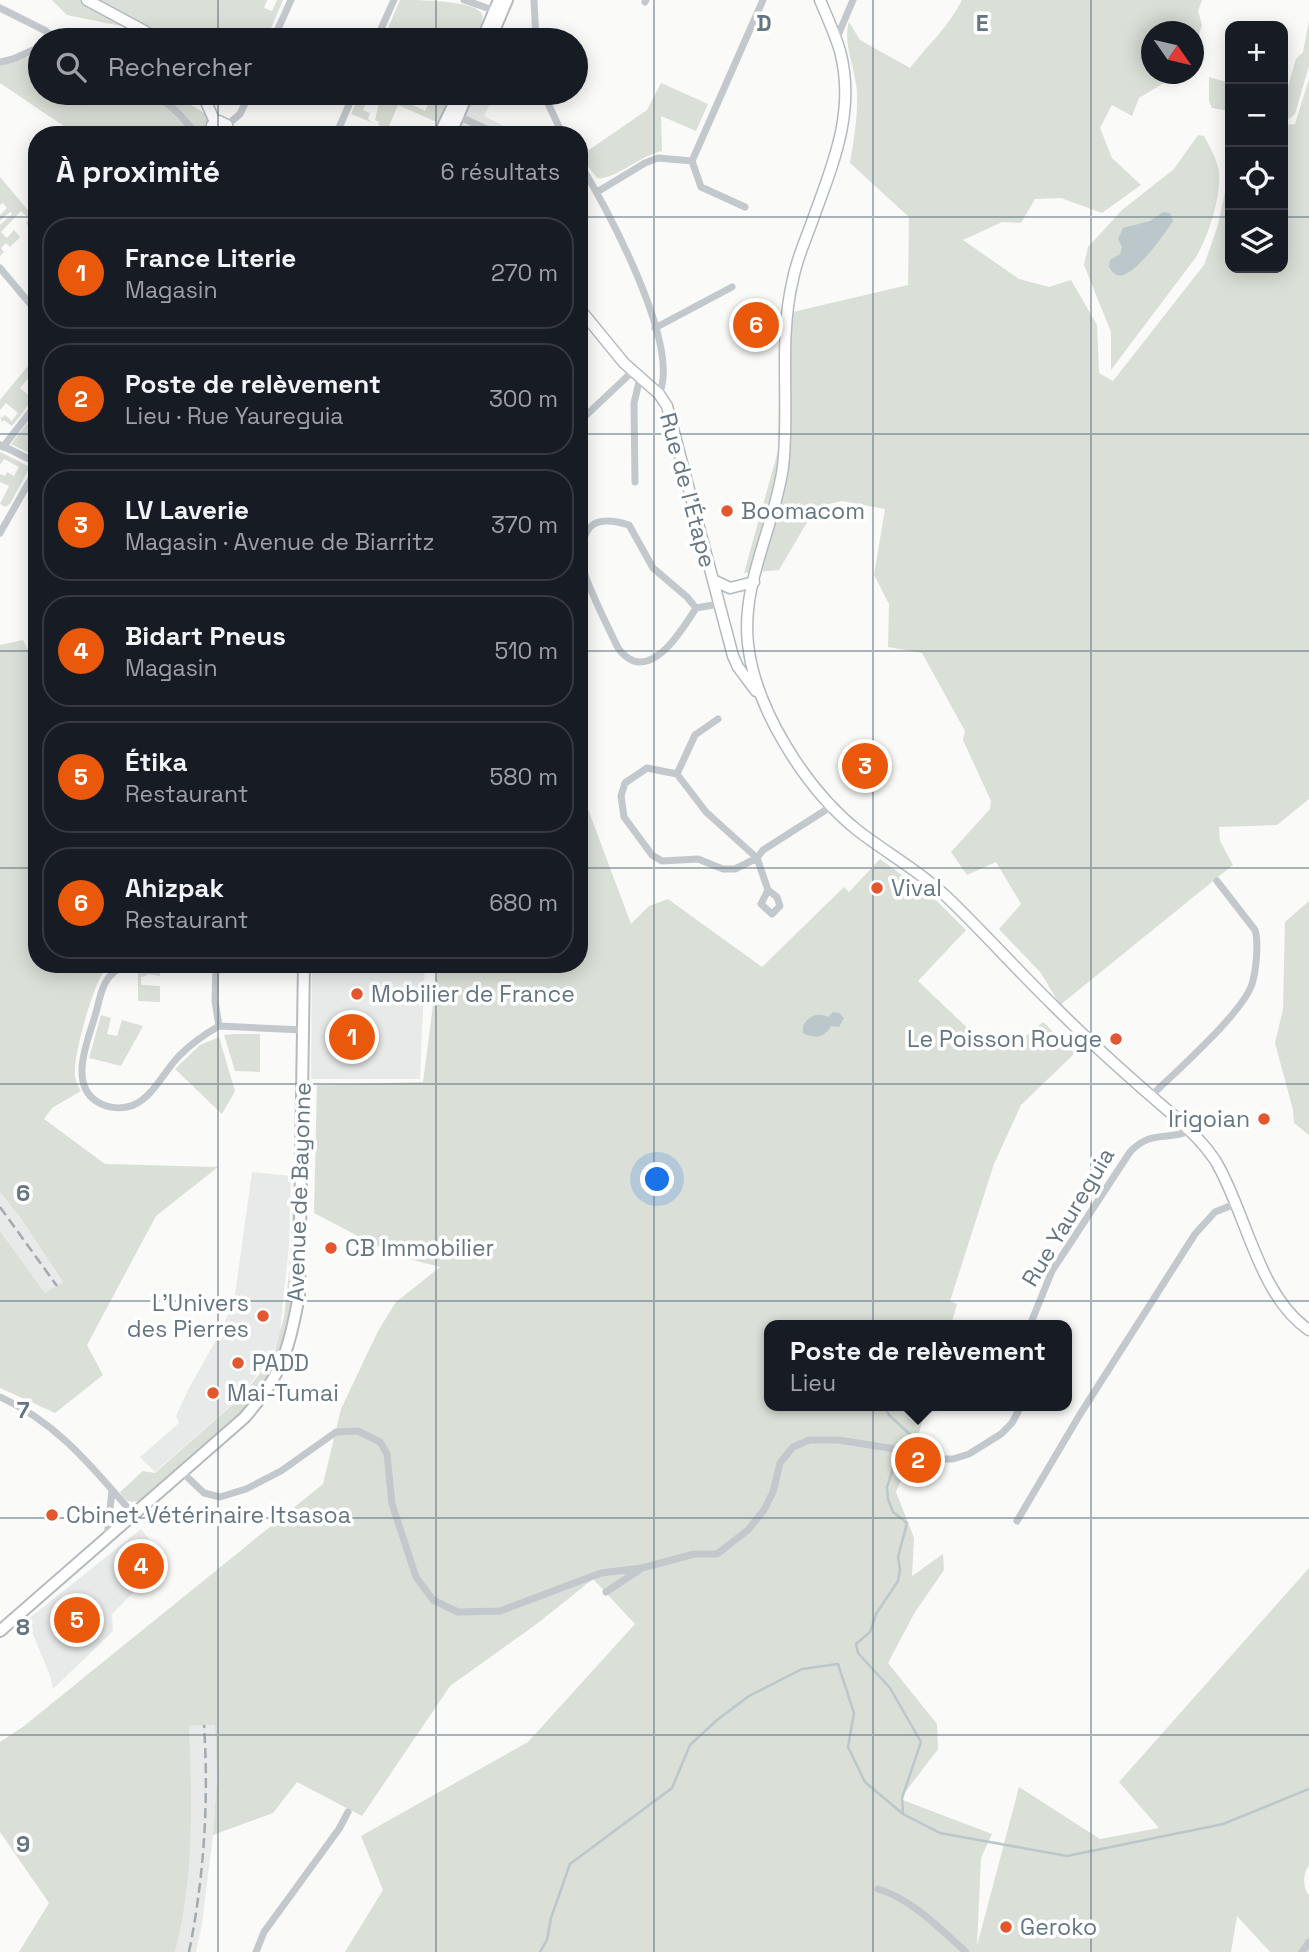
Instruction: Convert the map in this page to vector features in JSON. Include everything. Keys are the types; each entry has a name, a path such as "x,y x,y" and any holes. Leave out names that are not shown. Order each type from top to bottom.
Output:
{"main road":[{"path":"87,0 139,28"},
{"path":"488,28 499,7 507,0"},
{"path":"820,0 836,40 844,71 844,126 834,162 797,261 788,305 782,470 749,605 748,643 758,694 782,739 832,806 856,828 950,899 1056,1008 1207,1148 1217,1163 1273,1291 1291,1315 1309,1330"},
{"path":"493,28 499,7"},
{"path":"205,105 211,126"},
{"path":"448,126 458,105"},
{"path":"450,126 458,116 460,105"},
{"name":"Rue de l'Étape","path":"588,318 667,406 738,667 758,694"},
{"path":"713,580 730,588 754,582"},
{"name":"Avenue de Bayonne","path":"0,1631 244,1418 279,1370 292,1334 299,1292 304,973"}],"street":[{"path":"278,28 291,0"},
{"path":"381,28 394,0"},
{"path":"464,0 499,7"},
{"path":"534,0 535,28"},
{"path":"746,207 701,187 692,161 762,0"},
{"path":"836,40 853,0"},
{"path":"0,8 40,28"},
{"path":"0,62 28,52"},
{"path":"169,105 178,112 187,126"},
{"path":"232,126 244,105"},
{"path":"339,126 349,105"},
{"path":"548,105 558,126"},
{"path":"458,116 480,126"},
{"path":"597,192 658,158 692,161"},
{"path":"588,177 642,284 659,342 665,382 659,394"},
{"path":"0,268 28,301"},
{"path":"655,328 732,288"},
{"path":"588,414 636,374"},
{"path":"635,482 636,374"},
{"path":"28,414 1,446 28,461"},
{"path":"0,533 28,482"},
{"path":"588,529 592,523 604,520 629,525 653,568 696,608"},
{"path":"588,579 618,648 623,656 638,662 664,652 696,608 719,604"},
{"path":"677,774 695,735 718,719"},
{"path":"768,890 757,858 706,812 677,774 647,768 625,783 621,796 624,817 652,855 662,861 698,859 723,869 735,869 757,858 763,850 832,806"},
{"path":"1151,1096 1232,1015 1252,984 1258,939 1255,930 1217,881"},
{"path":"113,973 104,986 83,1054 82,1074 89,1095 115,1108 130,1107 142,1100 182,1053 219,1026 303,1030"},
{"path":"216,973 215,1001 219,1026"},
{"name":"Rue Yaureguia","path":"1032,1320 1052,1271 1130,1152 1140,1141 1148,1138 1191,1131"},
{"path":"1017,1521 1079,1416 1195,1234 1215,1212 1235,1204"},
{"path":"0,1396 26,1409 55,1430 134,1515"},
{"path":"183,1473 204,1493 220,1497 246,1489 281,1471 336,1432 358,1431 380,1441 387,1454 392,1504 416,1577 433,1600 458,1612 500,1611 601,1573 642,1568 694,1554 717,1554 748,1530 764,1510 773,1492 780,1463 793,1447 809,1440 838,1440 915,1452 935,1459 953,1459 969,1454 1001,1434 1012,1423 1018,1411"},
{"path":"107,1538 112,1490"},
{"path":"606,1592 642,1568"},
{"path":"256,1952 264,1932 339,1829 348,1812"},
{"path":"878,1889 895,1895 966,1952"},
{"path":"1302,1952 1309,1942"}],"shaded area":[{"path":"52,0 267,0 264,8 272,11 277,0 283,0 271,28 130,28 67,15"},
{"path":"400,0 457,3 477,9 483,17 480,28 388,28"},
{"path":"962,0 1202,0 1198,11 1201,21 1141,21 1141,84 1162,84 1139,98 1132,116 1112,105 1100,128 1112,158 1141,185 1102,213 1061,198 1035,199 1021,223 1002,222 963,240 1019,279 1049,287 1071,280 1097,325 1099,373 1113,381 1204,265 1218,225 1225,192 1225,273 1288,273 1288,125 1295,124 1309,79 1309,799 1277,825 1219,827 1220,841 1233,865 1060,1005 1041,973 999,929 1021,904 996,862 967,875 951,852 990,809 991,801 963,740 965,731 922,653 888,647 889,604 874,575 885,509 842,501 816,507 779,570 744,573 778,451 780,315 908,285 909,217 850,163 857,101 847,38 849,22 860,40 910,68"},
{"path":"1309,21 1309,66 1295,114 1289,119 1288,86 1296,59 1303,52"},
{"path":"28,57 28,102 0,83 0,63"},
{"path":"1209,77 1225,82 1225,110 1212,108 1209,101"},
{"path":"661,83 708,104 696,131 661,116 662,151 611,176 597,178 588,166 588,151 647,110"},
{"path":"33,105 191,105 226,126 64,126"},
{"path":"355,105 366,105 363,110 370,113 368,119 373,123 351,114"},
{"path":"379,105 398,105 389,126 378,125 379,122 375,120"},
{"path":"398,105 413,105 425,111 428,105 447,105 439,123"},
{"path":"469,105 489,105 484,116 504,126 459,126"},
{"path":"1198,135 1204,136 1219,172 1218,193 1210,227 1196,257 1111,370 1111,332 1084,265 1088,247 1122,210 1174,169"},
{"path":"0,177 28,210 28,218 21,211 1,232 7,238 14,230 20,237 10,247 6,243 1,248 4,252 0,256 0,225 12,214 10,212 0,221 0,215 7,208 3,203 0,205"},
{"path":"1163,212 1170,213 1173,221 1157,243 1129,272 1123,275 1114,274 1109,267 1110,260 1120,254 1122,247 1118,239 1123,228 1150,221"},
{"path":"28,366 28,379 20,388 28,395 28,405 12,426 4,420 2,422 0,416 2,418 5,415 12,421 18,413 6,403 0,410 0,400"},
{"path":"28,422 28,452 11,444"},
{"path":"0,452 28,466 10,504 5,507 0,504 9,486 0,482 0,474 5,476 7,472 14,476 19,467 4,459 0,465"},
{"path":"23,640 28,650 28,973 103,973 89,1006 78,1049 75,1076 81,1091 52,1108 44,1119 105,1164 218,1167 156,1216 87,1345 103,1375 55,1413 0,1388 0,1231 45,1293 63,1282 0,1192 0,645"},
{"path":"588,809 631,924 649,906 668,899 762,967 844,887 849,892 880,859 937,901 966,930 918,981 978,1038 1019,1042 1043,1022 1075,1053 1021,1105 994,1164 950,1301 957,1304 952,1320 764,1320 764,1411 926,1411 915,1446 896,1492 914,1538 912,1576 943,1554 944,1570 915,1612 888,1663 937,1724 938,1749 900,1799 992,1834 981,1858 977,1946 1019,1787 1100,1839 1159,1828 1119,1782 1309,1568 1309,1865 1304,1880 1309,1895 1309,1952 1270,1952 1237,1916 1231,1952 345,1952 383,1890 361,1836 528,1742 635,1624 593,1579 538,1623 450,1686 362,1816 297,1782 273,1813 213,1835 217,1778 215,1725 189,1726 189,1868 175,1952 19,1952 49,1903 0,1832 0,1742 24,1726 323,1484 341,1409 378,1331 396,1302 440,1267 394,1255 314,1213 317,1085 423,1082 437,973 588,973"},
{"path":"1309,901 1309,1135 1294,1123 1275,1043 1283,1009 1285,922"},
{"path":"138,973 160,973 160,976 147,974 141,977 141,985 160,986 160,1002 138,1001"},
{"path":"312,973 425,973 420,1079 311,1079"},
{"path":"833,1012 844,1018 839,1027 831,1026 826,1033 819,1036 803,1033 803,1026 810,1017 828,1017"},
{"path":"101,1015 111,1018 107,1034 117,1036 122,1020 143,1026 121,1066 89,1058"},
{"path":"260,1034 260,1072 235,1071 224,1035"},
{"path":"219,1037 235,1091 222,1114 175,1069 200,1045"},
{"path":"252,1172 291,1176 289,1246 280,1332 272,1356 238,1399 155,1472 140,1457 179,1423 176,1416 234,1302"},
{"path":"294,1188 290,1311 282,1345 267,1377 226,1428 140,1501 128,1501 120,1492 143,1471 155,1473 241,1397 273,1357 284,1317"},
{"path":"0,1192 63,1282 45,1293 0,1231"},
{"path":"141,1529 166,1559 112,1614 113,1631 53,1689 27,1620"},
{"path":"215,1725 217,1777 202,1924 196,1952 175,1952 184,1901 190,1835 189,1726"}],"waterway":[{"path":"887,1411 915,1439 914,1444"},
{"path":"903,1813 902,1798 921,1742 890,1688 858,1653 856,1644 870,1632 876,1614 898,1581 898,1557 907,1523 893,1512 887,1487 896,1460 910,1455"},
{"path":"540,1952 547,1940 551,1918 570,1864 672,1788 690,1745 717,1720 749,1696 802,1669 838,1664 854,1713 848,1747 865,1782 903,1814 940,1833 1067,1856 1223,1824 1309,1789"}],"railway":[{"path":"0,1207 57,1286"},
{"path":"189,1952 204,1839 204,1725"}],"place":[{"name":"Ahizpak","path":"756,325"},
{"name":"Boomacom","path":"727,511"},
{"name":"LV Laverie","path":"865,766"},
{"name":"Vival","path":"877,888"},
{"name":"Mobilier de France","path":"357,994"},
{"name":"France Literie","path":"352,1037"},
{"name":"Le Poisson Rouge","path":"1116,1039"},
{"name":"Irigoian","path":"1264,1119"},
{"name":"CB Immobilier","path":"331,1248"},
{"name":"L'Univers des Pierres","path":"263,1316"},
{"name":"PADD","path":"238,1363"},
{"name":"Mai-Tumai","path":"213,1393"},
{"name":"Poste de relèvement","path":"918,1460"},
{"name":"Cbinet Vétérinaire Itsasoa","path":"52,1515"},
{"name":"Bidart Pneus","path":"141,1566"},
{"name":"Étika","path":"77,1620"},
{"name":"Geroko","path":"1006,1927"}]}
